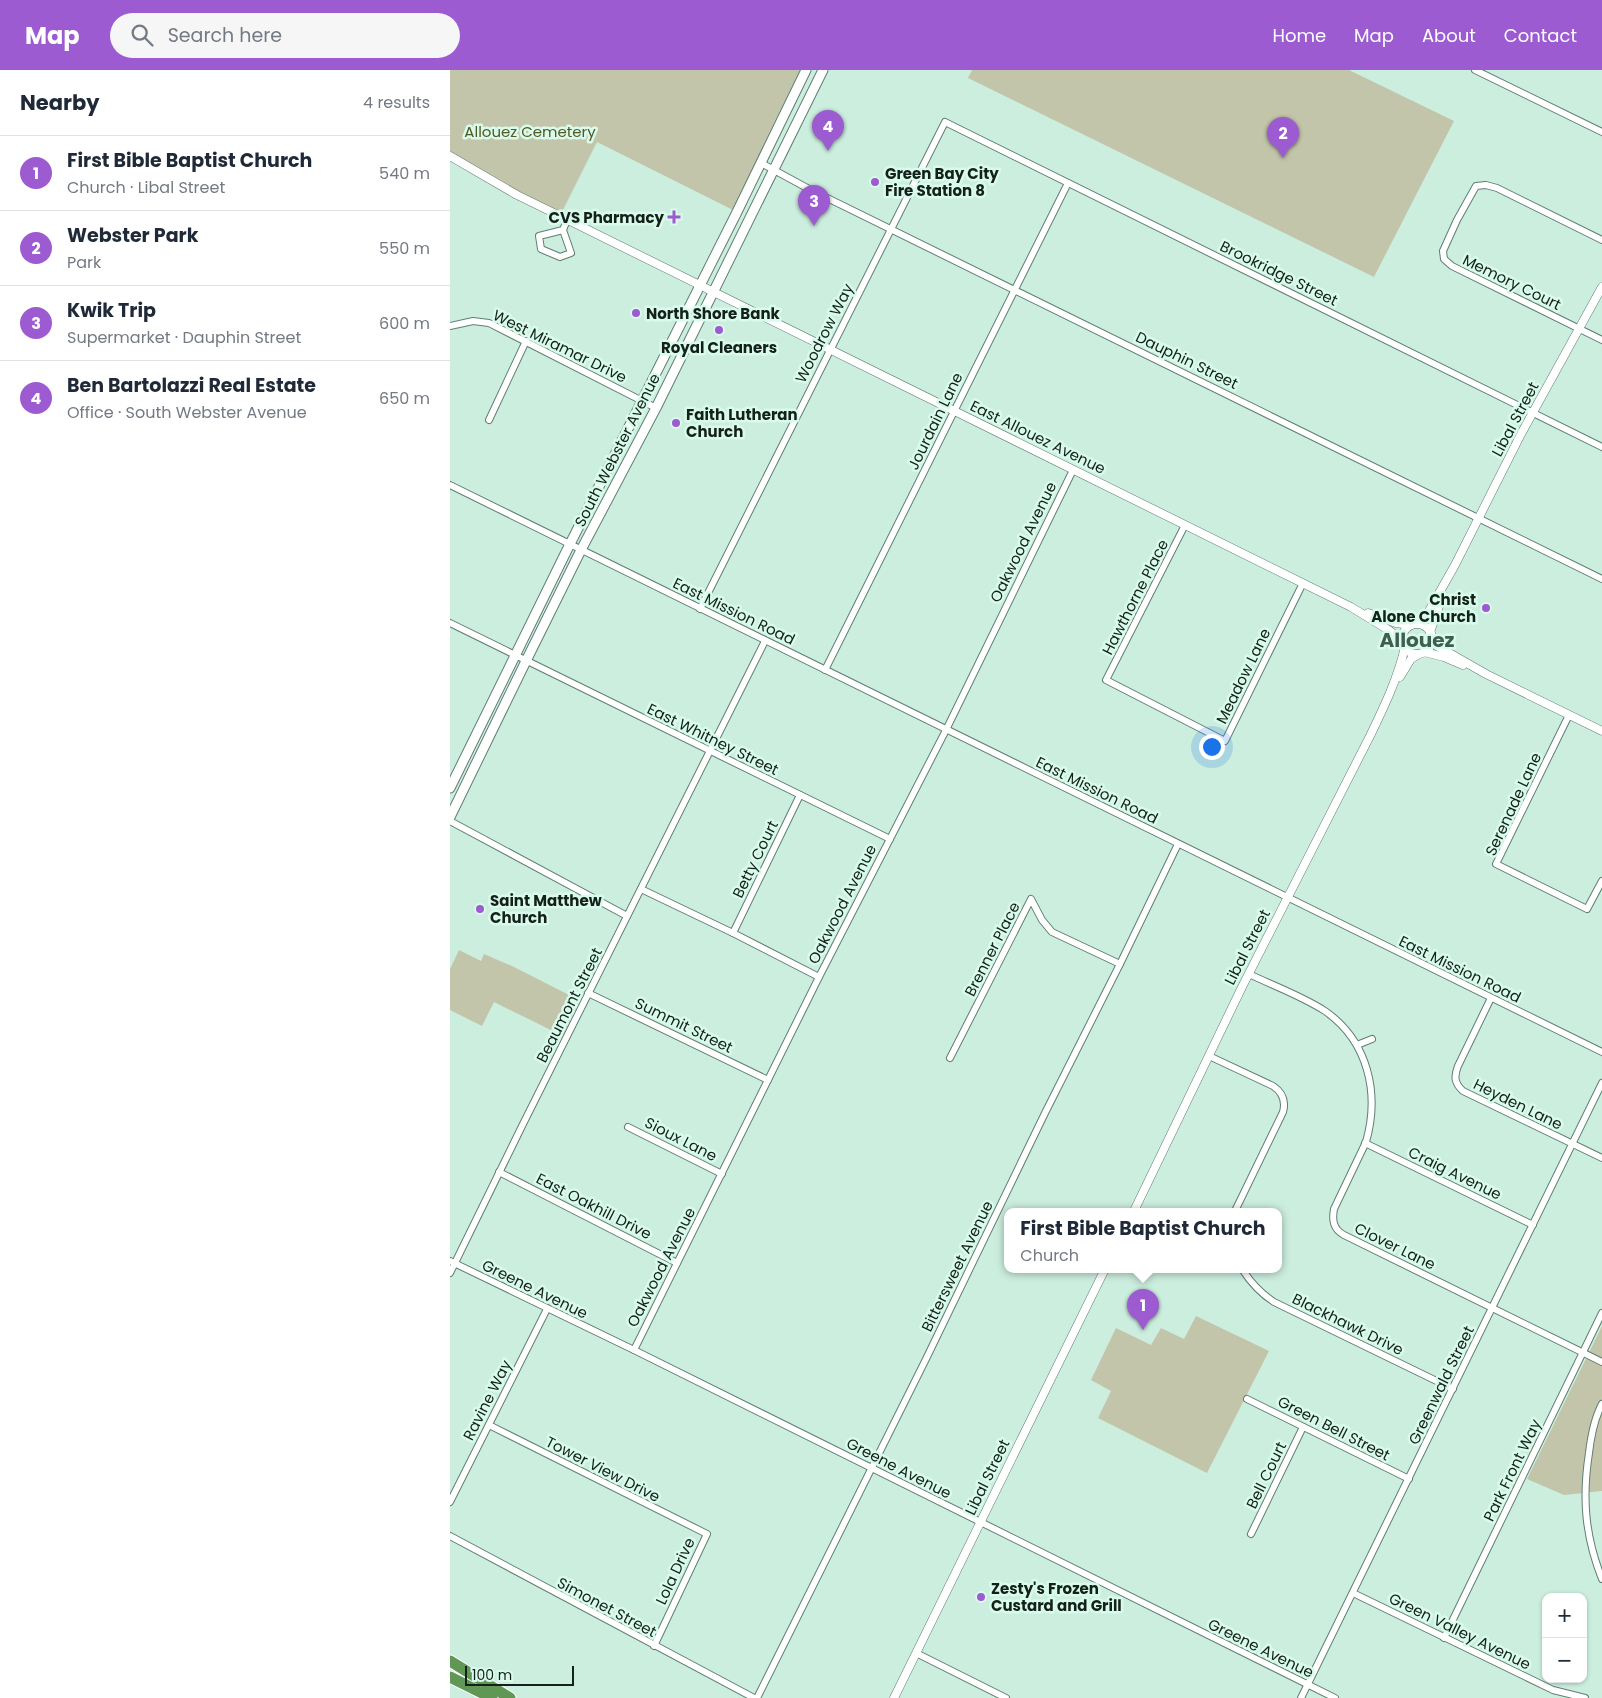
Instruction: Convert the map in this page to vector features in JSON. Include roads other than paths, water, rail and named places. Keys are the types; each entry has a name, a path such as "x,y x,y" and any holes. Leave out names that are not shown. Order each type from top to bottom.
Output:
{"highway":[{"path":"450,1661 510,1698"},
{"path":"450,1677 492,1698"}],"main road":[{"name":"South Webster Avenue","path":"450,788 806,70"},
{"name":"South Webster Avenue","path":"450,817 581,550 656,408 823,70"}],"street":[{"path":"1475,70 1602,132"},
{"name":"Brookridge Street","path":"945,122 1602,447"},
{"name":"Woodrow Way","path":"700,609 945,122"},
{"name":"East Allouez Avenue","path":"450,156 517,195 1352,607 1388,628 1403,643"},
{"name":"Dauphin Street","path":"761,164 1602,579"},
{"name":"Jourdain Lane","path":"825,670 1068,183"},
{"name":"Memory Court","path":"1579,329 1452,266 1444,259 1443,252 1457,220 1476,186 1486,185 1497,188 1602,240"},
{"path":"563,230 539,236 541,249 560,257 571,253 563,230 567,220"},
{"name":"Libal Street","path":"1415,625 1425,618 1455,565 1533,413 1602,287"},
{"name":"West Miramar Drive","path":"450,326 473,321 489,323 656,408"},
{"path":"1579,329 1602,340"},
{"path":"489,420 526,341"},
{"name":"Oakwood Avenue","path":"634,1350 819,977 946,730 1073,470"},
{"name":"East Mission Road","path":"450,485 1602,1052"},
{"name":"Hawthorne Place","path":"1106,680 1185,525"},
{"name":"Libal Street","path":"1431,636 1434,619 1455,565"},
{"name":"Meadow Lane","path":"1106,680 1225,741 1303,584"},
{"name":"East Allouez Avenue","path":"1352,607 1396,623 1415,625"},
{"name":"East Whitney Street","path":"450,623 890,839"},
{"path":"1486,674 1444,657 1411,652 1403,643 1405,631 1415,625 1427,628 1437,646 1486,674 1602,731"},
{"path":"1422,653 1430,646 1431,636"},
{"name":"Beaumont Street","path":"450,1273 452,1262 765,641"},
{"name":"Libal Street","path":"1389,696 1400,665 1403,643"},
{"name":"Libal Street","path":"1135,1208 1249,974 1389,696 1410,661 1422,653"},
{"name":"Serenade Lane","path":"1569,715 1496,864 1587,909 1602,880"},
{"name":"Betty Court","path":"733,934 800,795"},
{"path":"450,821 627,916"},
{"name":"Bittersweet Avenue","path":"755,1698 871,1468 1178,844"},
{"path":"641,889 819,977"},
{"name":"Brenner Place","path":"950,1058 1031,899 1042,920 1052,932 1120,964"},
{"name":"Clover Lane","path":"1249,974 1325,1012 1340,1025 1357,1045 1366,1066 1371,1089 1371,1119 1365,1143 1334,1208 1333,1220 1336,1229 1344,1235 1602,1362"},
{"name":"Summit Street","path":"588,993 768,1080"},
{"name":"Heyden Lane","path":"1491,998 1458,1066 1455,1075 1457,1084 1463,1091 1602,1158"},
{"path":"1357,1045 1372,1039"},
{"path":"1209,1056 1273,1086 1281,1093 1284,1103 1283,1112 1237,1208"},
{"name":"Greenwald Street","path":"1301,1698 1602,1083"},
{"name":"Sioux Lane","path":"628,1127 722,1174"},
{"name":"Craig Avenue","path":"1365,1143 1533,1225"},
{"name":"East Oakhill Drive","path":"499,1172 677,1263"},
{"name":"Greene Avenue","path":"452,1262 634,1350 1335,1698"},
{"name":"Libal Street","path":"894,1698 1103,1273"},
{"name":"Blackhawk Drive","path":"1245,1273 1263,1295 1274,1302 1453,1389"},
{"name":"Ravine Way","path":"450,1502 547,1309"},
{"name":"Park Front Way","path":"1444,1638 1602,1313"},
{"name":"Green Bell Street","path":"1248,1398 1409,1479"},
{"path":"1602,1404 1596,1416 1590,1444 1585,1479 1585,1506 1588,1533 1602,1579"},
{"name":"Tower View Drive","path":"488,1425 706,1534"},
{"name":"Bell Court","path":"1251,1534 1303,1427"},
{"name":"Lola Drive","path":"654,1646 706,1534"},
{"name":"Simonet Street","path":"450,1536 755,1698"},
{"name":"Green Valley Avenue","path":"1353,1593 1553,1690 1585,1698"},
{"path":"916,1653 1006,1698"}],"place":[{"name":"Ben Bartolazzi Real Estate","path":"828,151"},
{"name":"Webster Park","path":"1283,158"},
{"name":"Green Bay City Fire Station 8","path":"875,182"},
{"name":"CVS Pharmacy","path":"674,217"},
{"name":"Kwik Trip","path":"814,226"},
{"name":"North Shore Bank","path":"636,313"},
{"name":"Royal Cleaners","path":"719,330"},
{"name":"Faith Lutheran Church","path":"676,423"},
{"name":"Christ Alone Church","path":"1486,608"},
{"name":"Saint Matthew Church","path":"480,909"},
{"name":"First Bible Baptist Church","path":"1143,1330"},
{"name":"Zesty's Frozen Custard and Grill","path":"981,1597"}],"district":[{"name":"Allouez","path":"1417,640"}],"park label":[{"name":"Allouez Cemetery","path":"530,131"}]}
